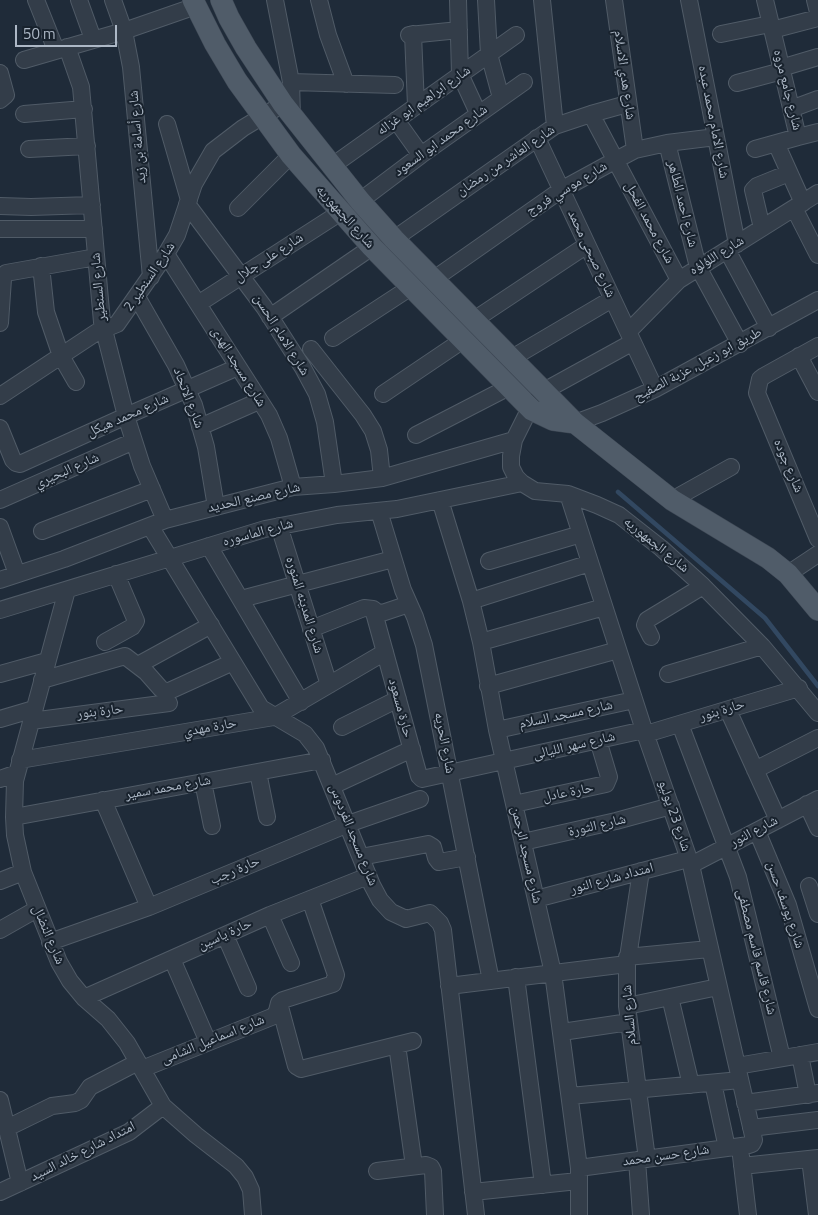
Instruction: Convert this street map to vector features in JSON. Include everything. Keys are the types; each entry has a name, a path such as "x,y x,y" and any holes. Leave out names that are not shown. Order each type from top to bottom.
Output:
{"main road":[{"name":"شارع الجمهوريه","path":"221,0 246,48 287,110 360,201 394,239 575,423 672,500 750,546 788,574 818,610"},
{"name":"شارع الجمهوريه","path":"195,3 215,44 238,81 291,155 340,212 411,288 530,408 553,420 575,423"}],"street":[{"name":"شارع السنطير","path":"36,0 82,87 103,328 126,416 152,489 158,523"},
{"path":"79,0 93,39"},
{"name":"شارع أسامة بن زيد","path":"113,0 124,31 131,67 151,277"},
{"path":"274,0 291,82 287,110"},
{"path":"319,0 328,35 346,84"},
{"path":"458,0 460,74 478,114"},
{"path":"486,0 489,54 500,98"},
{"path":"542,0 556,126"},
{"name":"شارع هدي الاسلام","path":"614,0 627,104 635,150"},
{"name":"شارع الامام محمد عبده","path":"690,0 716,138 732,247 769,328"},
{"name":"شارع جامع مروه","path":"755,149 798,137 765,0"},
{"path":"815,0 818,12"},
{"path":"24,60 124,31 195,3"},
{"path":"721,34 818,18"},
{"path":"416,106 411,35 459,30"},
{"name":"شارع ابراهيم ابو غزاله","path":"332,166 516,35"},
{"path":"737,83 818,57"},
{"path":"0,73 6,95 0,100"},
{"path":"291,82 395,85"},
{"name":"شارع محمد ابو السعود","path":"360,201 420,155 524,82"},
{"path":"791,109 818,99"},
{"name":"شارع العاشر من رمضان","path":"394,239 556,126 627,104"},
{"path":"24,114 84,109"},
{"name":"شارع السنطير 2","path":"0,396 103,328 117,324 151,277 177,235 194,184 213,151 262,115 287,110"},
{"name":"شارع محمد الفحل","path":"591,114 679,280"},
{"path":"396,120 420,155"},
{"path":"167,124 188,202"},
{"path":"798,137 817,135"},
{"name":"شارع صبحى محمد","path":"537,138 655,390"},
{"name":"شارع موسي فروج","path":"434,279 561,190 635,150 667,143 716,138"},
{"name":"شارع احمد الطاهر","path":"667,143 698,267 740,344"},
{"path":"776,143 789,173 798,206 818,255"},
{"path":"30,149 87,146"},
{"path":"238,208 291,155"},
{"path":"762,228 754,190 758,186 789,173"},
{"name":"شارع اللؤلؤه","path":"630,338 679,280 818,193"},
{"name":"شارع الامام الحسن","path":"188,202 270,317 303,368 317,394 325,422 334,484"},
{"path":"0,206 92,205"},
{"name":"شارع على جلال","path":"198,304 340,212"},
{"path":"0,229 94,229"},
{"path":"474,320 587,245"},
{"path":"270,317 372,247"},
{"name":"شارع مسجد الهدى","path":"166,254 259,400 279,438 292,487"},
{"path":"0,323 4,274 10,271 96,257"},
{"path":"41,266 46,312 61,356 76,382"},
{"path":"333,338 411,288"},
{"name":"شارع الاتحاد","path":"137,296 176,366 194,405 206,447 216,507"},
{"path":"512,358 612,298"},
{"name":"طريق ابو زعبل, عزبة الصفيح","path":"575,423 655,390 818,300"},
{"path":"522,483 516,477 511,467 510,456 514,440 530,408 544,391 630,338"},
{"path":"383,394 463,340"},
{"path":"818,346 799,356 818,392"},
{"path":"310,349 363,415 373,431 379,450 382,478"},
{"name":"شارع جوده","path":"799,356 760,379 757,393 818,539"},
{"name":"شارع محمد هيكل","path":"2,438 14,462 18,464 238,367"},
{"path":"416,435 509,387"},
{"path":"200,426 259,400"},
{"name":"شارع مصنع الحديد","path":"0,580 64,559 158,523 216,507 292,487 382,478 514,440"},
{"name":"شارع البحيري","path":"0,500 134,441"},
{"path":"672,500 731,467"},
{"name":"شارع الجمهوريه","path":"522,483 534,490 568,494 619,515 661,548 704,586 762,646 818,712"},
{"name":"شارع الماسوره","path":"0,610 169,557 279,526 336,515 379,511 522,483"},
{"path":"42,531 152,489"},
{"name":"شارع 23 يوليو","path":"568,494 634,700 690,862 745,1103 743,1142"},
{"name":"شارع مسجد الرحمن","path":"440,500 471,601 481,642 497,730 553,973 570,1096 578,1174 579,1215"},
{"name":"شارع الحريه","path":"379,511 424,645 491,980"},
{"name":"شارع مسجد الفردوس","path":"158,523 169,557 261,708 304,734 316,748 368,876 380,900 391,912 406,919 430,913 436,917 443,930 476,1215"},
{"name":"شارع المدينه المنوره","path":"279,526 329,685"},
{"path":"0,527 17,574"},
{"path":"489,561 581,534"},
{"path":"209,546 301,702"},
{"path":"788,574 818,554"},
{"path":"241,599 394,559"},
{"path":"471,601 590,563"},
{"path":"105,642 132,627 136,621 116,574"},
{"path":"651,638 645,625 647,620 704,586"},
{"name":"شارع النضال","path":"67,590 18,766 14,817 16,844 23,872 50,942 66,975 84,998 108,1019 127,1043 163,1106 236,1166 245,1177 251,1190 253,1215"},
{"path":"311,628 364,608 382,613 409,604"},
{"path":"481,642 604,607"},
{"name":"حارة مسعود","path":"373,609 419,776 422,779 450,774"},
{"path":"138,665 211,625"},
{"path":"668,674 762,646"},
{"path":"488,686 618,650"},
{"name":"حارة مهدي","path":"0,779 18,766 274,717 385,652"},
{"path":"42,680 122,657 128,657 146,672 162,691 167,692 233,662"},
{"path":"0,674 47,661"},
{"name":"حارة بنور","path":"645,732 680,724 798,688"},
{"path":"342,727 398,699"},
{"name":"شارع مسجد السلام","path":"497,730 634,700"},
{"name":"حارة بنور","path":"0,719 169,703"},
{"path":"728,710 778,820"},
{"name":"شارع قاسم قاسم مصطفى","path":"680,724 738,877 782,1058"},
{"name":"شارع سهر الليالى","path":"450,774 598,740 645,732"},
{"path":"755,770 818,738"},
{"name":"حارة عادل","path":"514,804 606,784 609,777 598,740"},
{"path":"332,786 412,750"},
{"name":"شارع محمد سمير","path":"14,817 322,760"},
{"path":"258,772 267,817"},
{"path":"203,782 212,826"},
{"name":"حارة رجب","path":"50,942 149,907 348,824 420,799"},
{"path":"103,800 149,907"},
{"path":"813,801 818,828"},
{"name":"شارع النور","path":"690,862 726,847 813,801"},
{"name":"شارع الثورة","path":"523,842 616,822 670,806"},
{"name":"شارع يوسف حسن","path":"756,831 788,905 818,1009"},
{"path":"360,856 428,844 433,847 439,862 467,857"},
{"name":"امتداد شارع النور","path":"536,899 641,871 690,862"},
{"name":"شارع السلام","path":"641,871 627,961 628,1014 638,1090 642,1160 641,1215"},
{"path":"0,881 23,872"},
{"name":"حارة ياسين","path":"84,998 270,915 368,876"},
{"path":"808,886 818,914"},
{"name":"شارع اسماعيل الشامى","path":"7,1128 52,1106 76,1103 90,1087 140,1066 274,1016 279,1003 283,1000 330,986 336,978 310,899"},
{"path":"0,930 37,909"},
{"path":"270,915 291,963"},
{"path":"225,935 248,988"},
{"path":"449,986 553,973 709,948"},
{"path":"172,959 208,1042"},
{"path":"516,977 542,1185"},
{"path":"562,1032 628,1014 670,997 718,987"},
{"path":"670,997 691,1085"},
{"path":"279,1003 296,1066 301,1069 405,1043 414,1166"},
{"path":"570,1096 714,1082 782,1058 818,1052"},
{"path":"745,1103 813,1094 800,1055"},
{"path":"714,1082 743,1142 742,1166 748,1215"},
{"path":"0,1100 20,1184"},
{"name":"امتداد شارع خالد السيد","path":"0,1192 129,1132 163,1106"},
{"name":"شارع حسن محمد","path":"473,1192 542,1185 578,1174 642,1160 743,1142 818,1120"},
{"path":"742,1166 814,1158 817,1215"},
{"path":"377,1171 426,1165 432,1169 435,1215"}],"waterway":[{"path":"618,492 765,618 818,686"}]}
